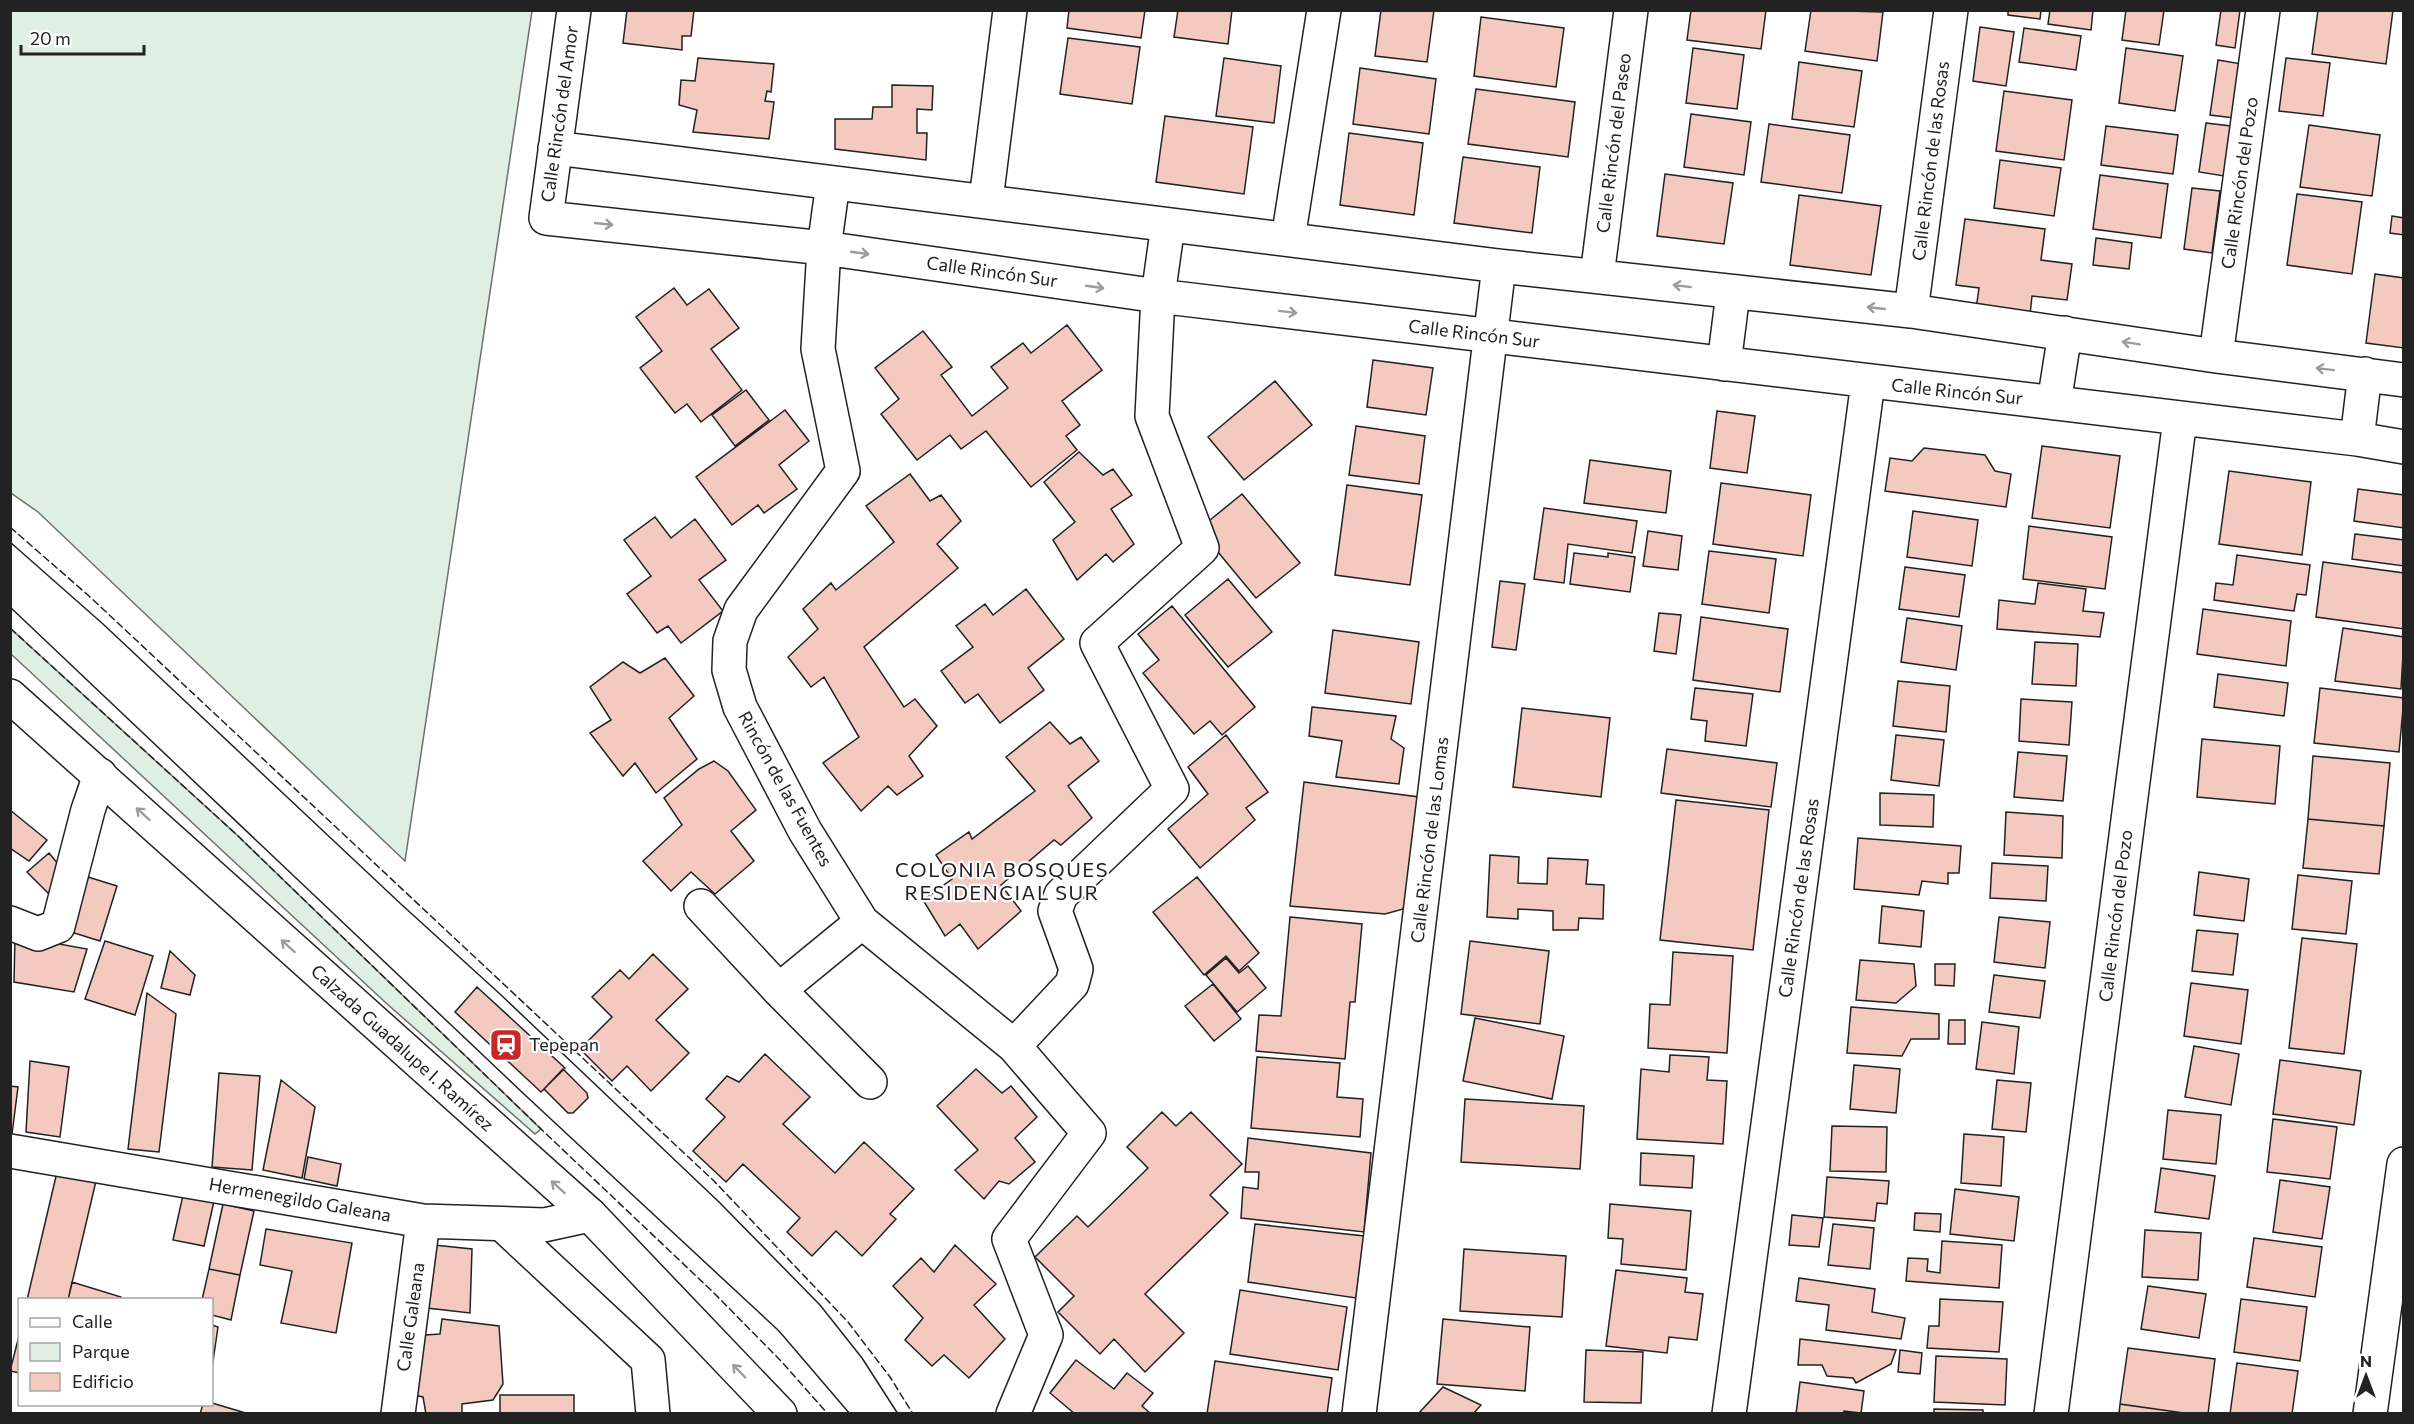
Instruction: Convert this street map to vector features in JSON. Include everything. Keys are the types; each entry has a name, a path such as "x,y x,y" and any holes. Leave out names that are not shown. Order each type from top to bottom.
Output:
{"street":[{"name":"Calle Rincón del Amor","path":"546,218 574,10"},
{"path":"986,200 1010,10"},
{"path":"1288,239 1324,10"},
{"name":"Calle Rincón del Paseo","path":"1597,276 1631,10"},
{"name":"Calle Rincón de las Rosas","path":"1911,311 1951,10"},
{"name":"Calle Rincón del Pozo","path":"2216,356 2263,10"},
{"path":"555,148 986,200 1499,266 1911,311 2216,356 2403,380"},
{"name":"Rincón de las Fuentes","path":"833,183 824,248 818,349 843,471 741,610 730,641 729,670 740,707 805,831 862,922 1014,1046 1089,1133 1009,1239 1046,1335 1013,1413"},
{"name":"Calle Rincón Sur","path":"546,218 824,248 1158,296 2403,447"},
{"path":"1014,1046 1072,984 1076,969 1055,911 1060,895 1172,789 1097,643 1202,548 1152,416 1158,296 1168,225"},
{"name":"Calle Rincón de las Lomas","path":"1359,1413 1499,266"},
{"path":"1724,364 1733,293"},
{"path":"2054,403 2065,333"},
{"path":"2357,440 2365,374"},
{"name":"Calle Rincón de las Rosas","path":"1729,1413 1868,382"},
{"name":"Calle Rincón del Pozo","path":"2051,1413 2180,419"},
{"name":"Calzada Guadalupe I. Ramírez","path":"10,696 590,1215 780,1413"},
{"path":"10,923 38,934 58,926 88,810 100,775"},
{"path":"700,906 870,1082"},
{"path":"779,990 862,922"},
{"name":"Hermenegildo Galeana","path":"10,1152 423,1221 544,1225 590,1215"},
{"path":"2370,1413 2403,1164"},
{"name":"Calle Galeana","path":"398,1413 423,1221"},
{"path":"502,1224 648,1360 653,1413"}],"green space":[{"path":"10,11 532,11 405,861 38,512 11,493"},
{"path":"10,628 237,835 541,1129 535,1134 386,1003 11,654"}],"building":[{"path":"627,10 694,10 691,36 682,36 682,50 623,43"},
{"path":"1069,10 1145,10 1141,38 1067,28"},
{"path":"1178,10 1232,10 1228,44 1174,37"},
{"path":"1381,10 1434,10 1427,62 1375,56"},
{"path":"1691,10 1766,10 1761,49 1687,40"},
{"path":"1811,10 1883,12 1877,61 1805,51"},
{"path":"2008,10 2041,10 2040,19 2008,15"},
{"path":"2050,10 2093,10 2091,30 2048,24"},
{"path":"2126,10 2164,10 2159,45 2122,40"},
{"path":"2221,10 2240,10 2235,48 2216,45"},
{"path":"2318,10 2393,10 2386,64 2312,54"},
{"path":"1481,17 1564,28 1556,87 1474,76"},
{"path":"1980,27 2014,32 2006,86 1973,81"},
{"path":"2024,28 2081,36 2076,70 2019,62"},
{"path":"1068,38 1140,47 1132,104 1060,94"},
{"path":"1693,48 1744,55 1737,109 1686,103"},
{"path":"2126,48 2183,56 2175,111 2119,103"},
{"path":"698,58 774,64 771,92 767,91 765,101 774,102 769,139 693,132 697,110 679,105 681,80 695,81"},
{"path":"1224,58 1281,66 1274,123 1216,116"},
{"path":"2286,58 2330,63 2323,116 2279,111"},
{"path":"2218,60 2242,64 2234,118 2210,115"},
{"path":"1799,62 1862,71 1854,127 1792,119"},
{"path":"1360,68 1436,79 1429,134 1353,124"},
{"path":"892,85 933,86 932,110 917,109 917,133 927,133 926,160 835,149 835,119 872,119 873,107 892,107"},
{"path":"1476,89 1575,102 1568,157 1468,144"},
{"path":"2004,91 2072,100 2064,160 1996,151"},
{"path":"1691,114 1751,122 1744,175 1684,167"},
{"path":"1165,116 1253,127 1244,194 1156,182"},
{"path":"2206,123 2231,126 2224,176 2199,172"},
{"path":"1769,124 1850,135 1842,193 1761,182"},
{"path":"2309,125 2380,135 2372,196 2300,187"},
{"path":"2106,126 2178,135 2173,174 2101,165"},
{"path":"1349,133 1423,143 1414,215 1340,205"},
{"path":"1463,157 1540,167 1532,233 1454,223"},
{"path":"2000,160 2061,168 2054,216 1994,208"},
{"path":"1665,174 1733,183 1724,244 1657,236"},
{"path":"2100,175 2168,184 2161,238 2093,229"},
{"path":"2192,188 2220,191 2212,253 2184,249"},
{"path":"2297,194 2362,202 2352,274 2287,265"},
{"path":"1799,195 1881,206 1871,275 1790,265"},
{"path":"2392,216 2404,218 2404,235 2390,233"},
{"path":"1965,219 2045,229 2041,260 2072,264 2067,300 2032,296 2030,315 1976,309 1979,288 1956,285"},
{"path":"2096,238 2132,243 2129,269 2093,265"},
{"path":"2375,274 2404,278 2404,348 2366,343"},
{"path":"674,288 687,305 709,289 739,328 711,349 742,390 701,422 687,404 675,413 640,368 662,351 636,317"},
{"path":"1067,325 1102,370 1062,401 1080,425 1066,436 1077,450 1031,487 986,431 961,449 950,435 917,460 881,414 899,399 875,368 923,331 952,367 941,375 972,416 1008,388 991,367 1023,343 1031,353"},
{"path":"1373,360 1433,368 1426,415 1367,407"},
{"path":"1275,381 1312,425 1244,480 1208,437"},
{"path":"746,390 769,420 735,446 712,415"},
{"path":"785,410 809,441 779,465 797,489 764,513 758,505 732,525 696,477"},
{"path":"1717,411 1755,416 1747,473 1710,468"},
{"path":"1356,426 1425,436 1419,484 1349,475"},
{"path":"2042,446 2120,456 2110,528 2032,518"},
{"path":"1924,448 1985,455 1995,471 2011,474 2006,507 1885,491 1890,458 1912,461"},
{"path":"1079,452 1103,475 1113,469 1132,495 1111,509 1134,544 1113,562 1106,554 1077,580 1053,540 1075,522 1044,482"},
{"path":"1590,460 1671,471 1666,513 1584,503"},
{"path":"2229,471 2311,482 2302,555 2219,544"},
{"path":"910,474 930,501 941,495 961,521 937,544 958,568 864,647 904,707 915,699 937,726 909,756 923,776 897,795 888,786 861,811 823,763 859,737 824,677 811,687 788,657 818,629 803,609 831,583 836,590 894,542 866,506"},
{"path":"1721,483 1811,495 1803,556 1713,544"},
{"path":"1347,485 1422,495 1410,585 1335,575"},
{"path":"2358,489 2404,495 2404,528 2354,521"},
{"path":"1242,494 1300,563 1256,598 1199,529"},
{"path":"1544,508 1637,521 1632,553 1568,544 1564,583 1534,579"},
{"path":"1913,511 1978,520 1972,566 1907,557"},
{"path":"655,517 671,538 695,519 726,560 699,580 723,611 681,643 668,626 657,633 627,594 651,576 624,540"},
{"path":"2029,526 2112,537 2105,589 2023,579"},
{"path":"1648,531 1682,536 1678,570 1643,566"},
{"path":"2355,534 2404,540 2404,566 2352,559"},
{"path":"1709,551 1776,559 1769,613 1702,604"},
{"path":"1574,553 1608,557 1608,553 1635,557 1630,592 1570,584"},
{"path":"2237,555 2310,565 2306,595 2297,594 2294,611 2214,600 2216,583 2233,585"},
{"path":"2323,562 2404,573 2404,629 2316,617"},
{"path":"1905,567 1965,575 1959,617 1899,609"},
{"path":"1228,579 1272,632 1228,667 1185,615"},
{"path":"1500,581 1525,584 1516,650 1492,647"},
{"path":"2038,583 2086,589 2083,611 2104,613 2100,637 1997,629 1999,600 2035,604"},
{"path":"1026,589 1064,639 1028,668 1044,690 1000,723 978,694 965,703 941,671 973,647 956,626 985,604 993,615"},
{"path":"1172,606 1255,707 1222,735 1210,721 1194,734 1143,673 1159,660 1138,634"},
{"path":"2203,609 2291,621 2286,666 2197,654"},
{"path":"1659,613 1681,615 1676,654 1654,651"},
{"path":"1701,617 1788,629 1780,692 1693,680"},
{"path":"1907,618 1962,626 1956,670 1901,662"},
{"path":"2343,628 2404,637 2401,689 2335,681"},
{"path":"1333,630 1419,642 1411,704 1325,693"},
{"path":"2035,642 2078,644 2076,686 2032,684"},
{"path":"665,658 694,696 669,718 697,759 656,793 635,763 623,776 590,733 611,720 590,687 623,662 640,673"},
{"path":"2218,674 2288,683 2284,716 2214,707"},
{"path":"1898,681 1950,686 1946,732 1893,726"},
{"path":"1695,688 1753,694 1746,746 1705,741 1707,721 1691,719"},
{"path":"2320,688 2404,698 2399,752 2314,743"},
{"path":"2021,699 2072,702 2069,745 2019,741"},
{"path":"1312,707 1396,716 1391,739 1404,748 1399,784 1336,777 1342,741 1309,736"},
{"path":"1522,708 1610,718 1601,797 1513,787"},
{"path":"1050,722 1070,744 1081,737 1099,761 1068,786 1092,818 1061,845 1054,840 1001,885 1021,911 978,949 960,924 945,936 923,900 952,879 936,855 969,832 972,839 1035,791 1006,757"},
{"path":"1226,735 1268,792 1246,808 1255,820 1200,868 1168,829 1208,794 1188,767"},
{"path":"1896,735 1944,740 1939,786 1891,780"},
{"path":"2202,739 2280,746 2275,804 2197,797"},
{"path":"1667,749 1777,763 1771,807 1661,793"},
{"path":"2018,752 2067,756 2063,801 2014,797"},
{"path":"2313,756 2390,763 2384,826 2308,819"},
{"path":"714,761 728,771 756,810 731,831 754,861 715,894 691,872 671,891 643,861 682,825 664,798 699,769"},
{"path":"1304,782 1419,797 1407,908 1385,914 1290,906"},
{"path":"1880,793 1934,795 1933,827 1880,825"},
{"path":"1676,800 1769,810 1753,950 1660,940"},
{"path":"10,810 47,840 29,861 10,848"},
{"path":"2006,812 2063,816 2062,858 2004,855"},
{"path":"2308,819 2384,826 2379,874 2303,868"},
{"path":"1858,838 1961,846 1959,873 1948,873 1948,884 1922,881 1919,895 1854,889"},
{"path":"49,853 68,876 50,895 27,872"},
{"path":"1490,855 1519,857 1518,883 1547,884 1548,858 1588,860 1586,884 1604,885 1603,919 1579,918 1578,930 1553,930 1553,911 1518,909 1518,919 1487,917"},
{"path":"1992,863 2048,866 2046,901 1990,898"},
{"path":"2199,872 2249,879 2244,921 2194,915"},
{"path":"2298,875 2352,881 2346,934 2292,929"},
{"path":"88,877 117,886 100,941 71,932"},
{"path":"1197,877 1259,953 1239,971 1226,956 1204,975 1153,912"},
{"path":"1882,906 1924,911 1921,947 1879,943"},
{"path":"1290,917 1362,924 1355,1002 1350,1002 1345,1059 1256,1051 1259,1015 1281,1016"},
{"path":"1999,917 2050,922 2045,968 1994,962"},
{"path":"2197,930 2238,934 2233,975 2192,971"},
{"path":"15,936 87,949 74,992 14,982"},
{"path":"2302,938 2357,944 2344,1054 2289,1048"},
{"path":"105,941 153,956 135,1015 85,999"},
{"path":"1470,941 1549,951 1540,1024 1461,1014"},
{"path":"170,951 195,975 190,995 161,988"},
{"path":"1673,952 1733,956 1727,1053 1648,1048 1650,1004 1670,1005"},
{"path":"653,954 688,989 656,1020 689,1053 651,1091 627,1066 612,1081 580,1049 612,1017 592,997 620,970 629,979"},
{"path":"1226,958 1239,973 1248,966 1266,988 1237,1012 1206,975"},
{"path":"1860,960 1914,964 1916,986 1896,1003 1856,1000"},
{"path":"1935,964 1955,964 1954,986 1935,985"},
{"path":"1994,975 2045,981 2040,1018 1989,1012"},
{"path":"2191,983 2248,990 2241,1044 2184,1036"},
{"path":"1213,984 1241,1019 1214,1041 1185,1006"},
{"path":"477,987 565,1068 541,1092 455,1012"},
{"path":"147,993 176,1014 159,1152 128,1149"},
{"path":"1851,1007 1939,1014 1939,1039 1911,1039 1902,1056 1847,1053"},
{"path":"1475,1018 1564,1036 1552,1099 1463,1081"},
{"path":"1949,1020 1965,1020 1965,1044 1948,1044"},
{"path":"1982,1022 2019,1027 2014,1074 1976,1069"},
{"path":"2194,1046 2239,1054 2231,1105 2185,1097"},
{"path":"765,1054 810,1097 783,1124 835,1173 864,1142 914,1189 890,1214 896,1219 862,1256 836,1231 812,1256 787,1232 800,1218 743,1164 726,1182 693,1151 725,1117 706,1099 727,1076 739,1082"},
{"path":"1670,1055 1709,1057 1707,1080 1727,1081 1723,1144 1637,1139 1641,1069 1669,1072"},
{"path":"1257,1057 1340,1063 1337,1097 1363,1099 1360,1137 1251,1128"},
{"path":"2280,1060 2361,1071 2354,1125 2273,1114"},
{"path":"30,1061 69,1067 60,1137 26,1132"},
{"path":"1854,1065 1900,1069 1896,1113 1850,1109"},
{"path":"563,1069 587,1093 588,1098 573,1113 568,1113 544,1089"},
{"path":"976,1069 1002,1093 1011,1086 1037,1117 1015,1138 1035,1162 1009,1184 999,1181 984,1199 955,1170 978,1150 937,1106"},
{"path":"219,1073 260,1076 252,1170 212,1167"},
{"path":"281,1080 315,1107 302,1178 263,1170"},
{"path":"1997,1080 2031,1083 2026,1132 1992,1129"},
{"path":"10,1086 18,1087 12,1134 10,1134"},
{"path":"1465,1099 1584,1106 1580,1169 1461,1162"},
{"path":"2168,1110 2221,1115 2216,1164 2163,1159"},
{"path":"1162,1112 1176,1126 1191,1112 1242,1164 1210,1195 1228,1213 1145,1294 1184,1333 1145,1372 1114,1339 1100,1354 1058,1312 1074,1296 1035,1257 1077,1216 1088,1227 1148,1168 1127,1147"},
{"path":"2273,1119 2337,1127 2330,1179 2267,1172"},
{"path":"1832,1126 1887,1127 1886,1172 1830,1171"},
{"path":"1964,1134 2004,1137 2001,1186 1961,1183"},
{"path":"1248,1138 1371,1153 1364,1232 1241,1218 1243,1187 1258,1189 1259,1172 1245,1172"},
{"path":"1641,1153 1694,1156 1692,1188 1640,1185"},
{"path":"308,1157 341,1164 337,1186 304,1179"},
{"path":"2161,1168 2215,1176 2209,1219 2155,1212"},
{"path":"57,1172 96,1181 68,1298 27,1298"},
{"path":"1827,1177 1889,1181 1887,1204 1877,1203 1875,1221 1824,1217"},
{"path":"2280,1180 2330,1187 2322,1239 2273,1232"},
{"path":"1955,1189 2019,1197 2014,1241 1950,1234"},
{"path":"183,1195 214,1201 204,1246 173,1240"},
{"path":"223,1204 254,1211 240,1275 209,1269"},
{"path":"1610,1204 1691,1211 1686,1270 1621,1264 1623,1239 1608,1238"},
{"path":"1915,1213 1941,1214 1940,1232 1914,1230"},
{"path":"1792,1215 1823,1218 1819,1247 1789,1245"},
{"path":"1255,1224 1364,1236 1356,1298 1248,1282"},
{"path":"1833,1224 1874,1228 1870,1269 1828,1265"},
{"path":"266,1229 352,1243 336,1333 281,1323 292,1271 260,1265"},
{"path":"2145,1230 2201,1233 2198,1280 2142,1277"},
{"path":"2254,1238 2322,1247 2315,1297 2247,1287"},
{"path":"1942,1241 2002,1245 1999,1288 1906,1281 1908,1258 1928,1259 1927,1271 1940,1273"},
{"path":"434,1245 472,1249 470,1313 427,1308"},
{"path":"955,1245 996,1284 974,1305 1005,1339 969,1378 944,1355 932,1366 905,1340 923,1318 893,1286 921,1258 934,1272"},
{"path":"1464,1249 1566,1256 1562,1317 1460,1311"},
{"path":"209,1269 240,1275 231,1320 213,1315 213,1298 202,1298"},
{"path":"1616,1270 1687,1278 1685,1292 1703,1294 1697,1340 1669,1337 1667,1353 1606,1346"},
{"path":"1799,1278 1875,1289 1872,1312 1905,1318 1901,1339 1826,1330 1829,1305 1796,1301"},
{"path":"72,1282 121,1297 121,1298 68,1298"},
{"path":"2148,1286 2206,1294 2199,1338 2141,1329"},
{"path":"1240,1290 1347,1307 1338,1370 1230,1354"},
{"path":"1940,1299 2003,1302 1999,1352 1927,1348 1929,1326 1939,1326"},
{"path":"2241,1299 2307,1307 2300,1361 2234,1352"},
{"path":"442,1319 499,1326 503,1384 493,1400 462,1404 462,1414 426,1414 423,1397 413,1395 425,1335 440,1334"},
{"path":"1443,1319 1530,1327 1525,1391 1437,1384"},
{"path":"213,1325 218,1327 213,1361"},
{"path":"1800,1339 1896,1350 1891,1364 1856,1383 1853,1378 1827,1376 1822,1365 1798,1365"},
{"path":"18,1340 18,1373 10,1371"},
{"path":"2128,1348 2215,1359 2208,1414 2191,1414 2120,1404"},
{"path":"1586,1350 1643,1352 1641,1403 1584,1402"},
{"path":"1900,1350 1922,1353 1920,1374 1898,1372"},
{"path":"1936,1356 2007,1359 2005,1405 1934,1402"},
{"path":"1076,1360 1114,1389 1127,1373 1153,1393 1142,1406 1151,1414 1075,1414 1050,1393"},
{"path":"1215,1361 1332,1378 1327,1414 1207,1414"},
{"path":"2237,1363 2298,1371 2292,1414 2230,1414"},
{"path":"1800,1382 1864,1391 1861,1413 1844,1411 1844,1414 1796,1414"},
{"path":"1443,1387 1481,1405 1473,1414 1418,1414"},
{"path":"500,1395 574,1395 574,1414 500,1414"},
{"path":"213,1403 249,1414 200,1414 202,1406 213,1406"},
{"path":"2120,1404 2191,1414 2119,1414"},
{"path":"1934,1409 1983,1410 1983,1414 1934,1414"}],"tram line":[{"path":"10,542 103,624 500,994 719,1202 820,1305 862,1358 898,1414"},
{"path":"10,607 525,1095 779,1331 850,1414"}],"fence":[{"path":"10,527 89,596 714,1181 848,1322 890,1377 913,1414"},
{"path":"10,628 237,835 713,1292 781,1361 828,1414"}],"place":[{"name":"Tepepan","path":"506,1045"}],"district":[{"name":"COLONIA BOSQUES RESIDENCIAL SUR","path":"1002,882"}]}
